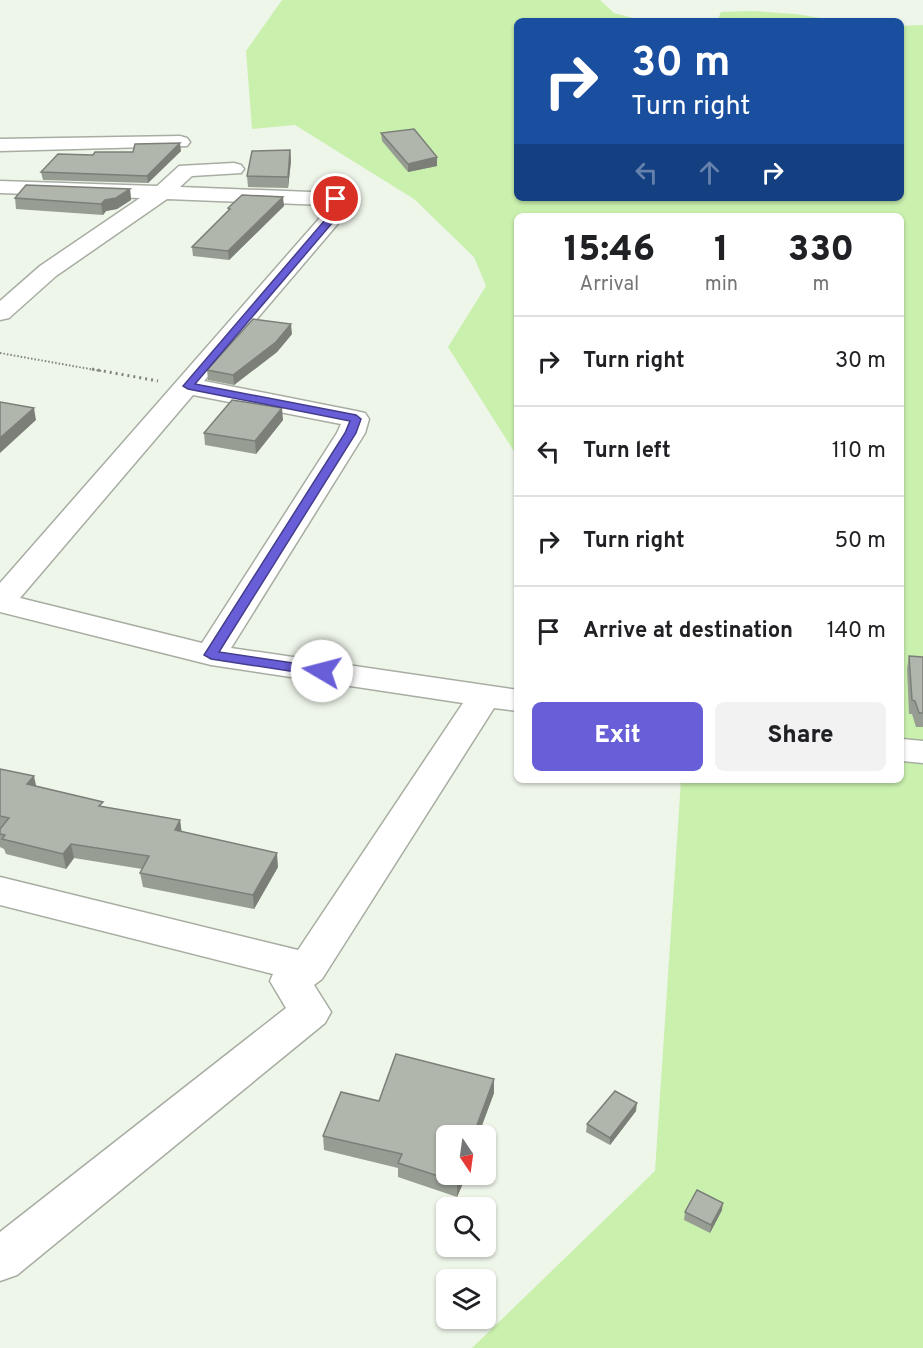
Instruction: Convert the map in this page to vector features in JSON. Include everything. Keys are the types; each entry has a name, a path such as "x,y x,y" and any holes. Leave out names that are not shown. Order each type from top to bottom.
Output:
{"street":[{"path":"0,145 180,141"},
{"path":"0,313 48,271 162,193 186,170 234,169"},
{"path":"0,187 336,199 336,213 0,602 211,655 501,699 308,968 290,981 310,1012 0,1260"},
{"path":"188,386 356,419 351,433 211,655"},
{"path":"904,750 923,752"},
{"path":"0,891 308,968"}],"path":[{"path":"0,353 188,386"}],"green space":[{"path":"282,0 600,0 614,13 633,18 514,18 514,201 904,201 904,26 923,25 923,1348 472,1348 492,1329 496,1329 496,1325 655,1171 681,783 904,783 904,213 514,213 514,451 448,347 486,286 474,257 414,199 295,125 252,129 246,51"},
{"path":"751,11 821,18 718,18 721,12"}],"building":[{"path":"414,129 437,157 408,164 381,133"},
{"path":"180,143 147,176 41,172 58,154 93,155 95,152 133,152 135,144"},
{"path":"290,150 288,177 247,176 252,151"},
{"path":"26,185 130,189 101,204 15,198"},
{"path":"242,195 283,197 228,251 192,247 230,209 228,208"},
{"path":"253,319 291,324 276,342 233,375 207,370"},
{"path":"232,400 282,408 255,441 204,433"},
{"path":"0,402 34,408 0,438"},
{"path":"909,656 923,657 923,713 919,713 915,701 912,700"},
{"path":"0,769 34,776 27,784 103,802 99,806 180,820 175,830 277,853 253,895 140,873 149,856 71,844 63,854 2,839 5,835 0,834 0,829 9,818 0,816"},
{"path":"396,1054 494,1079 477,1125 436,1125 436,1175 398,1163 402,1154 323,1136 341,1092 379,1101"},
{"path":"615,1091 637,1103 610,1138 587,1124"},
{"path":"697,1190 723,1203 711,1225 685,1212"}],"route":[{"path":"322,671 211,655 351,433 356,419 188,386 336,213 336,199"}]}
